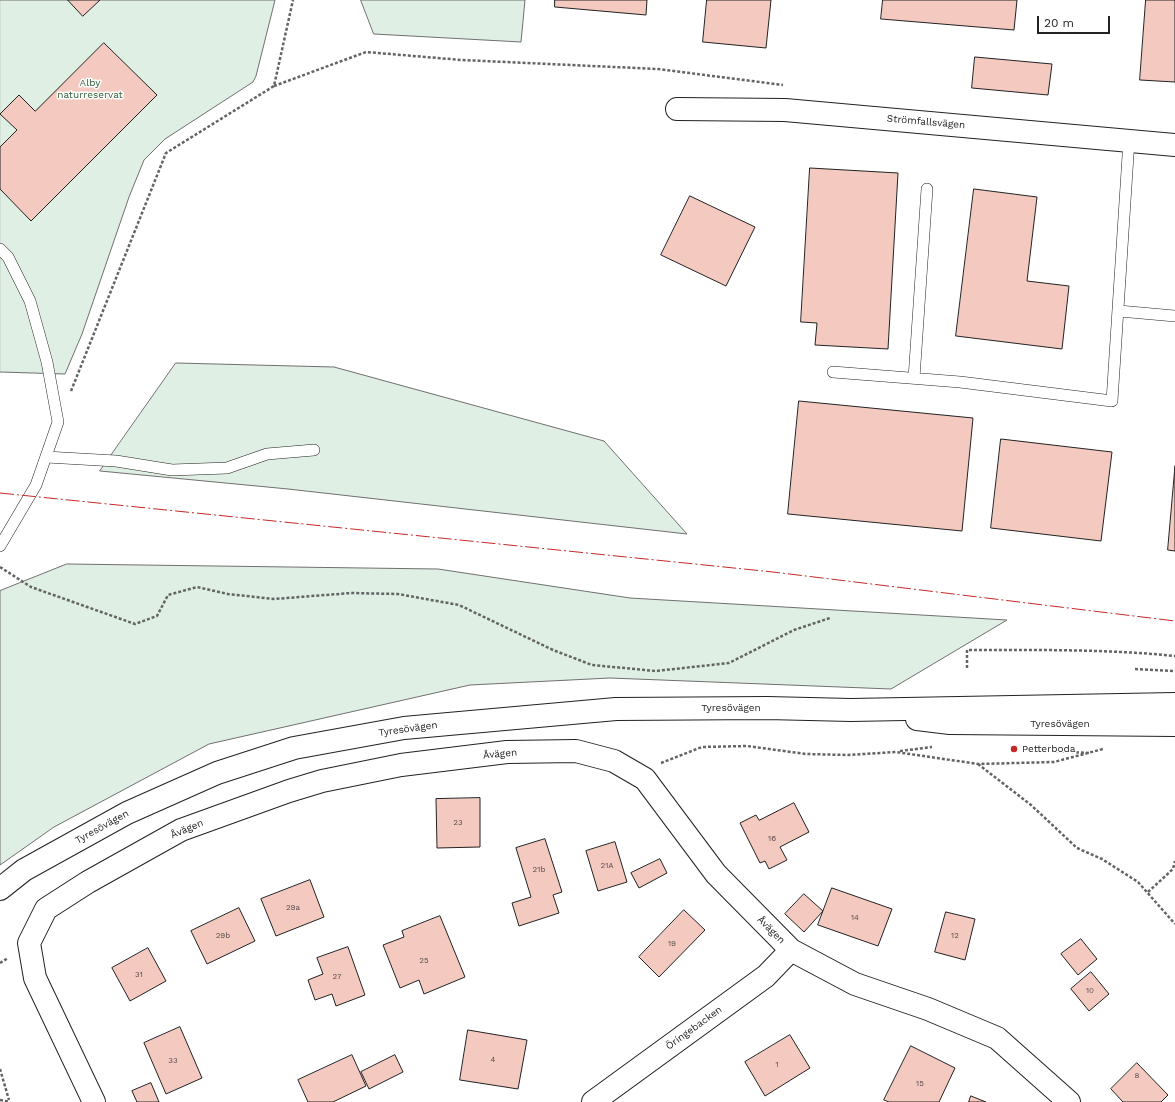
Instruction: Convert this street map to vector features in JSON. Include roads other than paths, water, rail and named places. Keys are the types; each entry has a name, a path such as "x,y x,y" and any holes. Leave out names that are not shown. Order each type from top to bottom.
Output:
{"street":[{"name":"Strömfallsvägen","path":"677,109 785,110 1175,145"},
{"name":"Tyresövägen","path":"0,889 24,870 127,812 217,773 294,748 404,728 616,708 851,710 1175,704"},
{"name":"Tyresövägen","path":"851,710 950,723 1175,725"},
{"name":"Åvägen","path":"94,1102 35,978 28,944 46,909 88,882 181,830 289,791 322,781 401,765 507,752 576,751 614,761 645,779 716,874 791,950 855,984 928,1009 997,1038 1069,1102"},
{"name":"Öringebacken","path":"593,1102 766,976 791,950"}],"lane":[{"path":"833,372 960,382 1112,401 1129,140"},
{"path":"914,378 927,189"},
{"path":"0,249 8,257 30,301 47,362 58,422 36,484 0,546"},
{"path":"1119,311 1175,316"},
{"path":"46,456 116,461 172,470 227,468 267,454 314,450"}],"place":[{"name":"Petterboda","path":"1014,749"}],"park label":[{"name":"Alby naturreservat","path":"90,88"}]}
